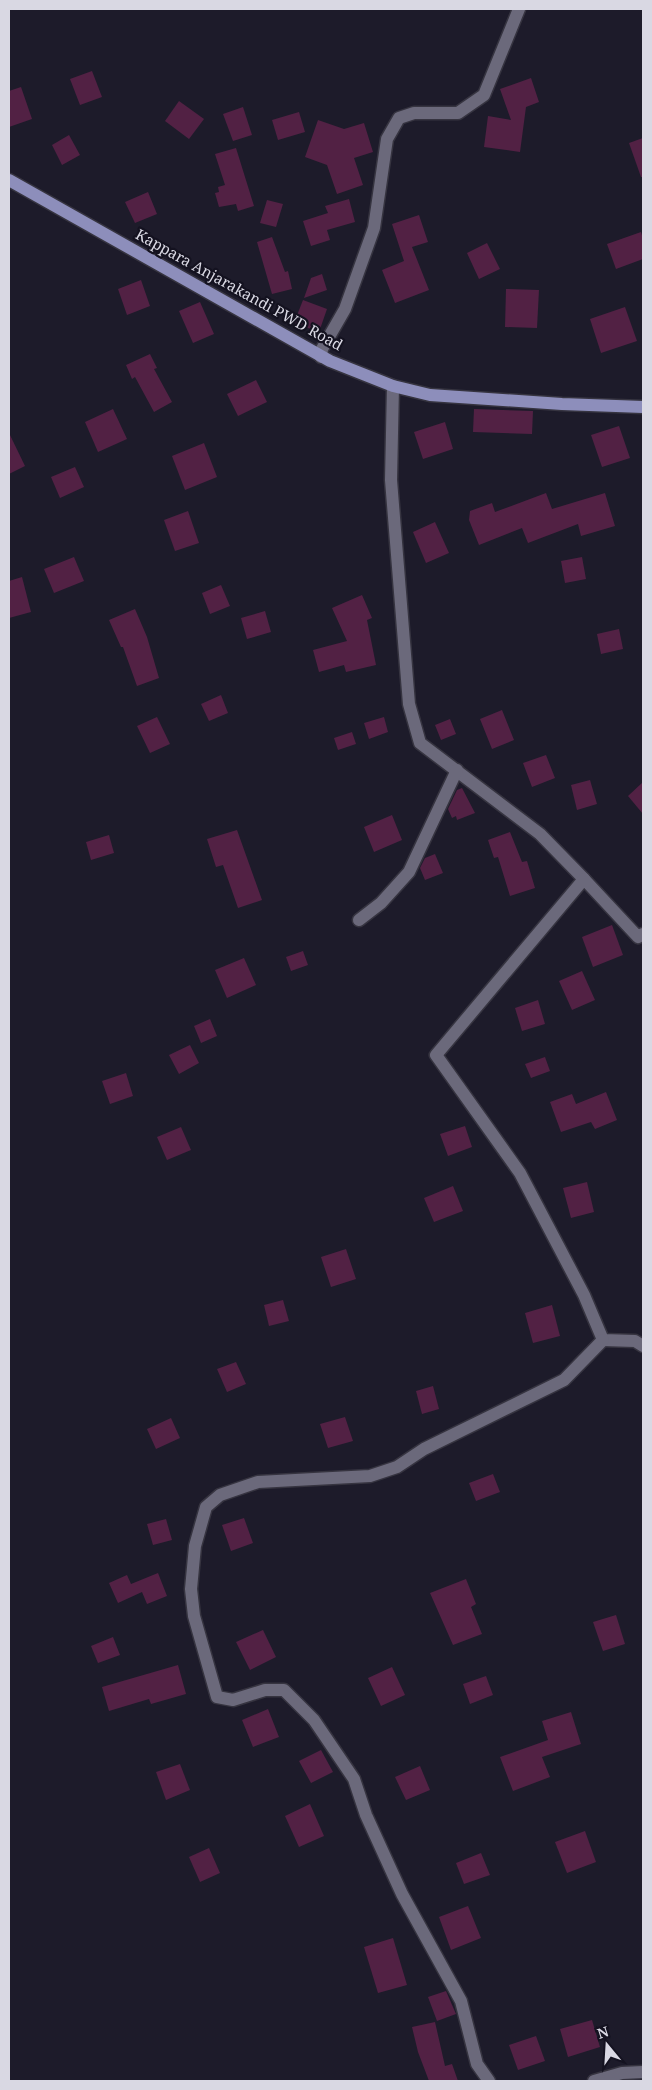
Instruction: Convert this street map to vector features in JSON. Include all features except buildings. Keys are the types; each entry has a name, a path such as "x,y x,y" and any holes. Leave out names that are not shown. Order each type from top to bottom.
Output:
{"main road":[{"name":"Kappara Anjarakandi PWD Road","path":"9,180 321,357 393,386 430,395 562,404 643,407"}],"street":[{"path":"321,357 322,349 345,309 374,228 387,139 399,118 414,113 458,113 484,96 519,9"},
{"path":"393,386 391,480 409,704 420,743 540,834 641,938"},
{"path":"359,920 381,902 409,872 457,770"},
{"path":"584,879 436,1054 520,1173 584,1295 603,1340"},
{"path":"489,2081 477,2064 461,2001 402,1894 366,1815 354,1779 314,1720 284,1690 265,1690 233,1700 217,1697 194,1616 191,1589 195,1546 206,1506 220,1494 258,1482 370,1476 397,1467 424,1449 564,1380 603,1340 635,1341 643,1346"},
{"path":"594,2081 622,2073 643,2072"}]}
